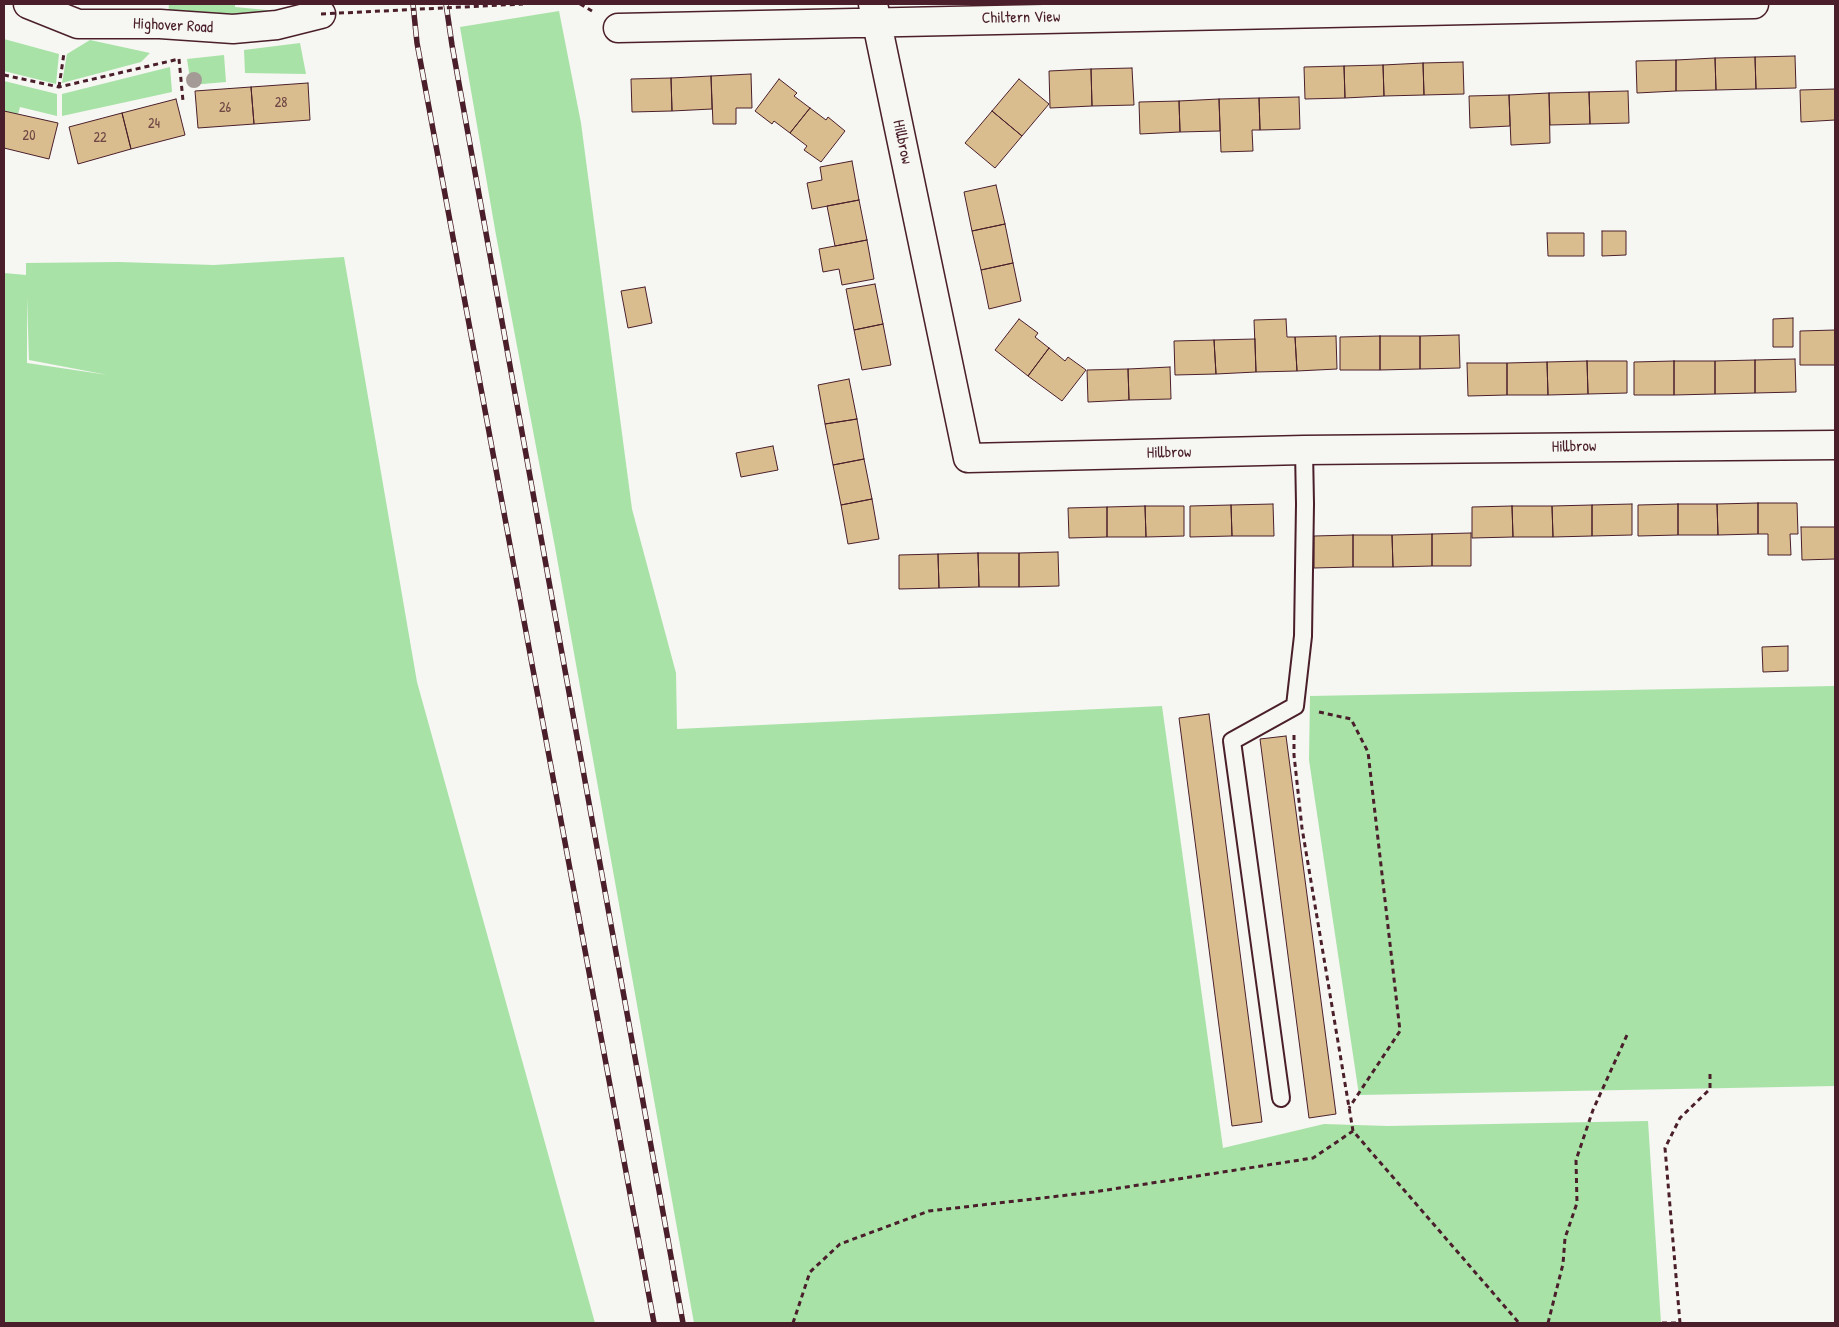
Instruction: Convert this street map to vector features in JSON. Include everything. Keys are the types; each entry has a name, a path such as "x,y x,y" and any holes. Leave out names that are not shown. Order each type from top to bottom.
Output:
{"street":[{"name":"Highover Road","path":"28,4 78,24 160,24 234,29 277,25 321,14"},
{"name":"Chiltern View","path":"618,28 875,12 1754,4"},
{"name":"Hillbrow","path":"875,12 968,458 1304,450 1835,445"}],"lane":[{"path":"1281,1098 1232,741 1295,706 1303,636 1306,504 1304,450"}],"path":[{"path":"321,14 523,4"},
{"path":"4,75 59,87 188,56"},
{"path":"179,59 183,101"},
{"path":"1349,1108 1400,1031 1368,752 1351,719 1295,706 1294,755 1302,828 1349,1108 1354,1131 1519,1323"},
{"path":"1548,1323 1563,1264 1565,1238 1577,1203 1576,1160 1593,1110 1627,1035"},
{"path":"1662,1323 1680,1323 1665,1148 1680,1118 1710,1089 1710,1071"},
{"path":"793,1323 810,1272 840,1244 929,1211 1094,1192 1312,1158 1354,1131"}],"green space":[{"path":"169,4 235,4 235,7 277,11 288,19 168,15"},
{"path":"559,11 581,123 632,509 676,673 677,729 1162,706 1223,1148 1324,1124 1388,1126 1648,1121 1661,1323 694,1323 555,547 496,235 460,27"},
{"path":"4,39 59,54 56,84 4,71"},
{"path":"90,40 150,53 141,62 62,83 67,54"},
{"path":"300,43 306,74 245,73 244,50"},
{"path":"224,55 226,82 191,85 187,59"},
{"path":"170,67 172,92 62,116 62,94"},
{"path":"4,81 57,94 57,116 20,107 18,114 4,111"},
{"path":"344,257 417,682 595,1323 4,1323 4,273 26,275 26,263 119,262 214,265","holes":["27,297 29,360 108,375 27,363"]},
{"path":"1835,686 1835,1086 1359,1095 1309,760 1310,696"}],"building":[{"path":"1795,56 1796,88 1756,89 1755,57"},
{"path":"1755,57 1756,89 1716,90 1715,58"},
{"path":"1715,58 1716,90 1676,91 1676,60"},
{"path":"1676,60 1676,91 1637,93 1636,61"},
{"path":"1463,62 1464,94 1424,95 1423,63"},
{"path":"1423,63 1424,95 1384,96 1383,65"},
{"path":"1383,65 1384,96 1345,98 1344,66"},
{"path":"1344,66 1345,98 1305,99 1304,67"},
{"path":"1132,68 1134,105 1092,106 1091,69"},
{"path":"1091,69 1092,106 1050,108 1049,71"},
{"path":"751,74 752,108 736,108 736,124 713,124 711,76"},
{"path":"711,76 712,109 672,111 671,78"},
{"path":"671,78 672,111 632,112 631,79"},
{"path":"779,79 797,93 794,96 810,108 790,133 774,121 772,124 755,111"},
{"path":"1019,79 1049,104 1022,136 992,111"},
{"path":"308,83 310,120 254,124 251,87"},
{"path":"251,87 254,124 198,128 195,91"},
{"path":"1835,89 1835,120 1801,122 1800,90"},
{"path":"1628,91 1629,123 1590,124 1589,92"},
{"path":"1589,92 1590,124 1550,125 1549,93"},
{"path":"1549,93 1550,143 1511,145 1509,95"},
{"path":"1509,95 1510,126 1470,128 1469,96"},
{"path":"1299,97 1300,129 1260,130 1259,98"},
{"path":"1259,98 1260,130 1252,130 1253,151 1221,152 1219,99"},
{"path":"176,99 185,135 131,149 122,113"},
{"path":"1219,99 1220,131 1180,132 1179,101"},
{"path":"1179,101 1180,132 1140,134 1139,102"},
{"path":"810,108 826,120 828,117 845,131 821,162 804,150 807,146 790,133"},
{"path":"4,111 58,123 49,159 4,148"},
{"path":"992,111 1022,136 995,168 965,143"},
{"path":"122,113 131,149 78,164 69,127"},
{"path":"852,161 859,200 812,209 807,183 822,180 820,167"},
{"path":"996,185 1005,224 972,231 964,192"},
{"path":"859,200 867,240 835,246 827,206"},
{"path":"1005,224 1013,263 981,270 972,231"},
{"path":"1602,231 1626,231 1626,255 1602,256"},
{"path":"1547,233 1584,233 1584,256 1548,256"},
{"path":"867,240 874,279 842,285 839,269 823,272 819,249"},
{"path":"1013,263 1021,301 989,309 981,270"},
{"path":"875,284 883,324 854,330 846,289"},
{"path":"645,287 652,323 628,328 621,291"},
{"path":"1793,318 1793,347 1773,347 1773,319"},
{"path":"1019,319 1038,333 1035,337 1049,348 1028,376 995,350"},
{"path":"1286,319 1287,337 1295,337 1297,371 1256,372 1254,320"},
{"path":"883,324 891,365 862,370 854,330"},
{"path":"1835,330 1835,365 1800,365 1800,331"},
{"path":"1459,335 1460,368 1420,369 1420,336"},
{"path":"1336,336 1337,369 1297,371 1295,337"},
{"path":"1380,336 1380,370 1340,370 1340,337"},
{"path":"1380,336 1420,336 1420,369 1380,370"},
{"path":"1255,339 1256,372 1216,374 1214,340"},
{"path":"1214,340 1216,374 1175,375 1174,341"},
{"path":"1049,348 1065,361 1068,357 1086,370 1062,401 1028,376"},
{"path":"1795,359 1796,392 1755,393 1755,360"},
{"path":"1755,360 1755,393 1715,394 1715,361"},
{"path":"1587,361 1588,394 1548,395 1547,362"},
{"path":"1587,361 1627,361 1627,393 1588,394"},
{"path":"1674,361 1674,395 1634,395 1634,362"},
{"path":"1674,361 1715,361 1715,394 1674,395"},
{"path":"1547,362 1548,395 1507,395 1507,363"},
{"path":"1467,363 1507,363 1507,395 1468,396"},
{"path":"1170,367 1171,399 1129,400 1128,369"},
{"path":"1128,369 1129,400 1088,402 1087,370"},
{"path":"849,379 857,419 825,424 818,385"},
{"path":"857,419 864,459 833,465 825,424"},
{"path":"773,446 778,470 741,477 736,453"},
{"path":"864,459 872,499 841,505 833,465"},
{"path":"872,499 879,539 848,544 841,505"},
{"path":"1758,503 1797,503 1798,534 1790,534 1791,555 1768,555 1768,534 1758,534"},
{"path":"1758,503 1758,534 1718,535 1717,504"},
{"path":"1273,504 1274,536 1232,536 1231,505"},
{"path":"1632,504 1632,535 1592,536 1592,505"},
{"path":"1678,504 1717,504 1718,535 1678,535"},
{"path":"1678,504 1678,535 1638,536 1638,505"},
{"path":"1231,505 1232,536 1190,537 1190,506"},
{"path":"1592,505 1592,536 1553,537 1552,506"},
{"path":"1145,506 1184,506 1184,536 1146,537"},
{"path":"1145,506 1146,537 1107,537 1107,507"},
{"path":"1512,506 1552,506 1553,537 1513,537"},
{"path":"1512,506 1513,537 1472,538 1472,507"},
{"path":"1107,507 1107,537 1069,538 1068,508"},
{"path":"1801,527 1835,527 1835,559 1802,560"},
{"path":"1471,533 1471,566 1432,566 1432,534"},
{"path":"1432,534 1432,566 1393,567 1392,535"},
{"path":"1353,535 1353,567 1314,568 1314,536"},
{"path":"1353,535 1392,535 1393,567 1353,567"},
{"path":"1058,552 1059,586 1019,587 1019,553"},
{"path":"978,553 979,587 939,588 938,554"},
{"path":"978,553 1019,553 1019,587 979,587"},
{"path":"938,554 939,588 899,589 899,555"},
{"path":"1788,646 1788,671 1763,672 1762,647"},
{"path":"1209,714 1262,1122 1232,1126 1179,718"},
{"path":"1286,736 1336,1114 1309,1118 1260,739"}],"railway":[{"path":"413,4 417,43 654,1323"},
{"path":"446,4 683,1323"}]}
